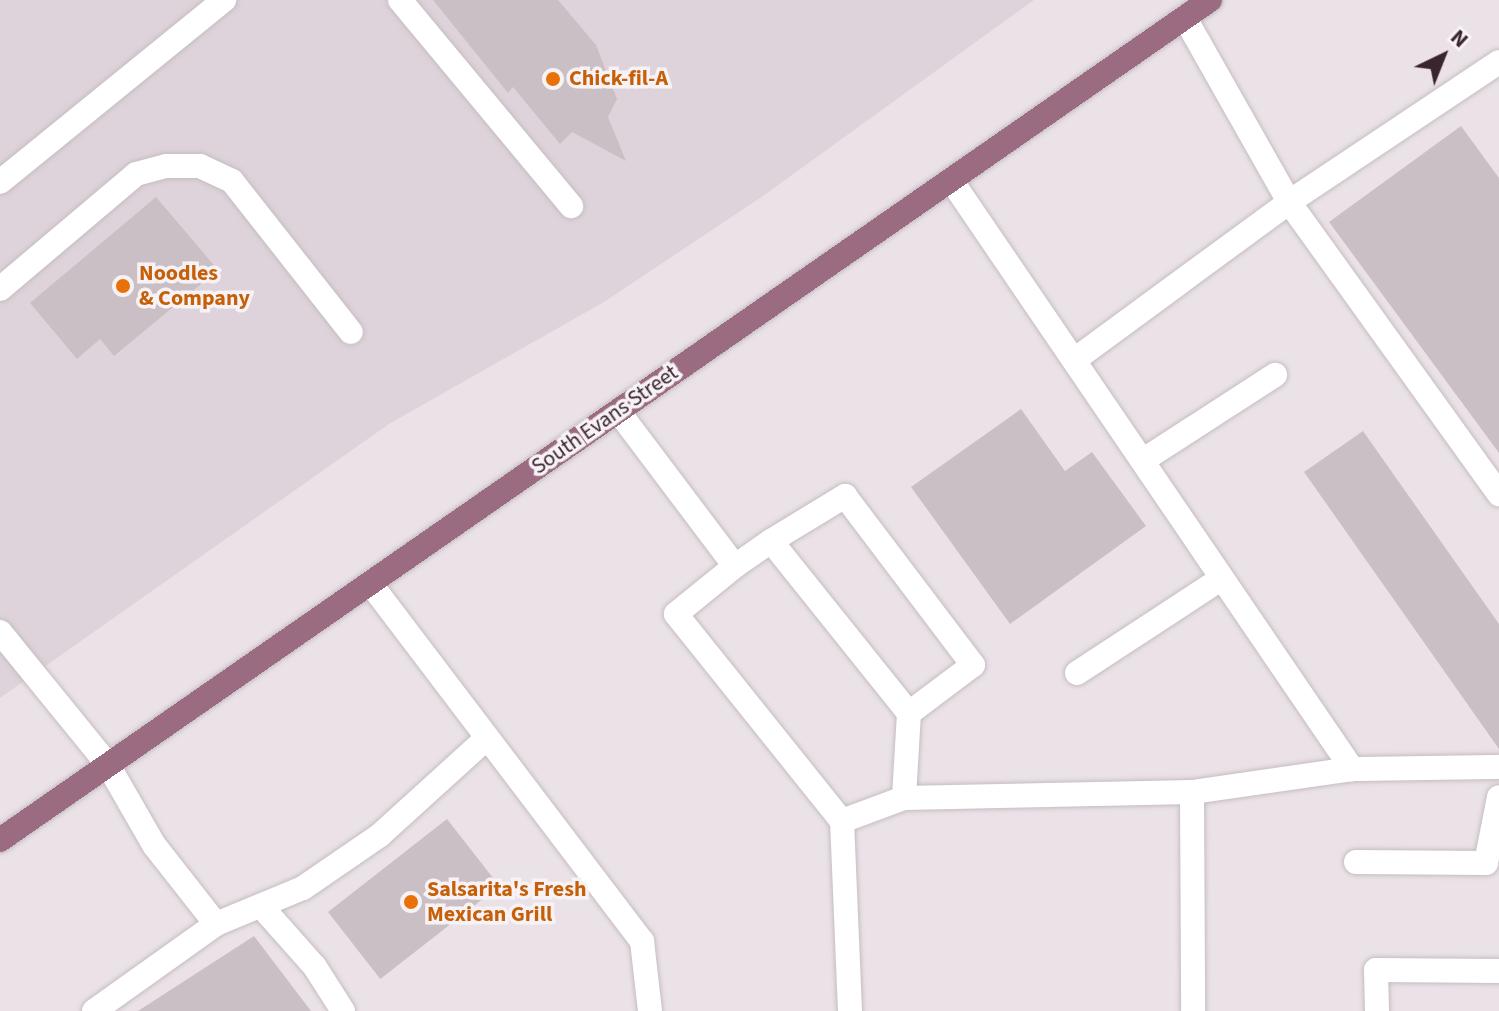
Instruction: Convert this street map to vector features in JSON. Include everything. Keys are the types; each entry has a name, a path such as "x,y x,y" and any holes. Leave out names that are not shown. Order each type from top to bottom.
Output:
{"main road":[{"name":"South Evans Street","path":"0,840 1210,0"}],"lane":[{"path":"0,182 224,0"},
{"path":"400,0 571,206"},
{"path":"1185,18 1289,202 1499,494"},
{"path":"1077,358 1289,202 1499,62"},
{"path":"0,289 136,174 166,166 200,166 232,181 351,332"},
{"path":"951,180 1077,358 1352,769"},
{"path":"1145,459 1275,375"},
{"path":"618,411 735,566"},
{"path":"850,1011 842,821 676,614 735,566 845,496 973,665 909,713"},
{"path":"771,541 909,713 904,798"},
{"path":"1077,673 1222,578"},
{"path":"370,583 642,941 650,1011"},
{"path":"0,632 108,765 154,845 216,924"},
{"path":"94,1011 216,924 303,888 380,835 487,738"},
{"path":"842,821 904,798 1192,792 1352,769 1499,767"},
{"path":"1192,792 1193,1011"},
{"path":"1356,862 1486,863 1499,797"},
{"path":"261,906 315,967 343,1011"},
{"path":"1377,1011 1376,970 1499,971"}],"shaded area":[{"path":"0,0 1034,0 763,196 604,302 389,424 0,698"}],"building":[{"name":"Chick-fil-A","path":"433,0 558,0 596,45 617,99 608,117 626,161 572,132 560,144 513,87 508,93"},
{"path":"1461,126 1499,178 1499,453 1329,222"},
{"name":"Noodles & Company","path":"156,197 218,270 114,356 100,339 77,359 30,303"},
{"path":"1021,409 1065,471 1092,452 1146,526 1010,624 911,487"},
{"path":"1363,431 1499,624 1499,749 1304,472"},
{"path":"447,819 499,886 380,979 328,912"},
{"path":"254,936 311,1011 138,1011"}],"place":[{"name":"Chick-fil-A","path":"553,79"},
{"name":"Noodles & Company","path":"123,286"},
{"name":"Salsarita's Fresh Mexican Grill","path":"411,902"}]}
